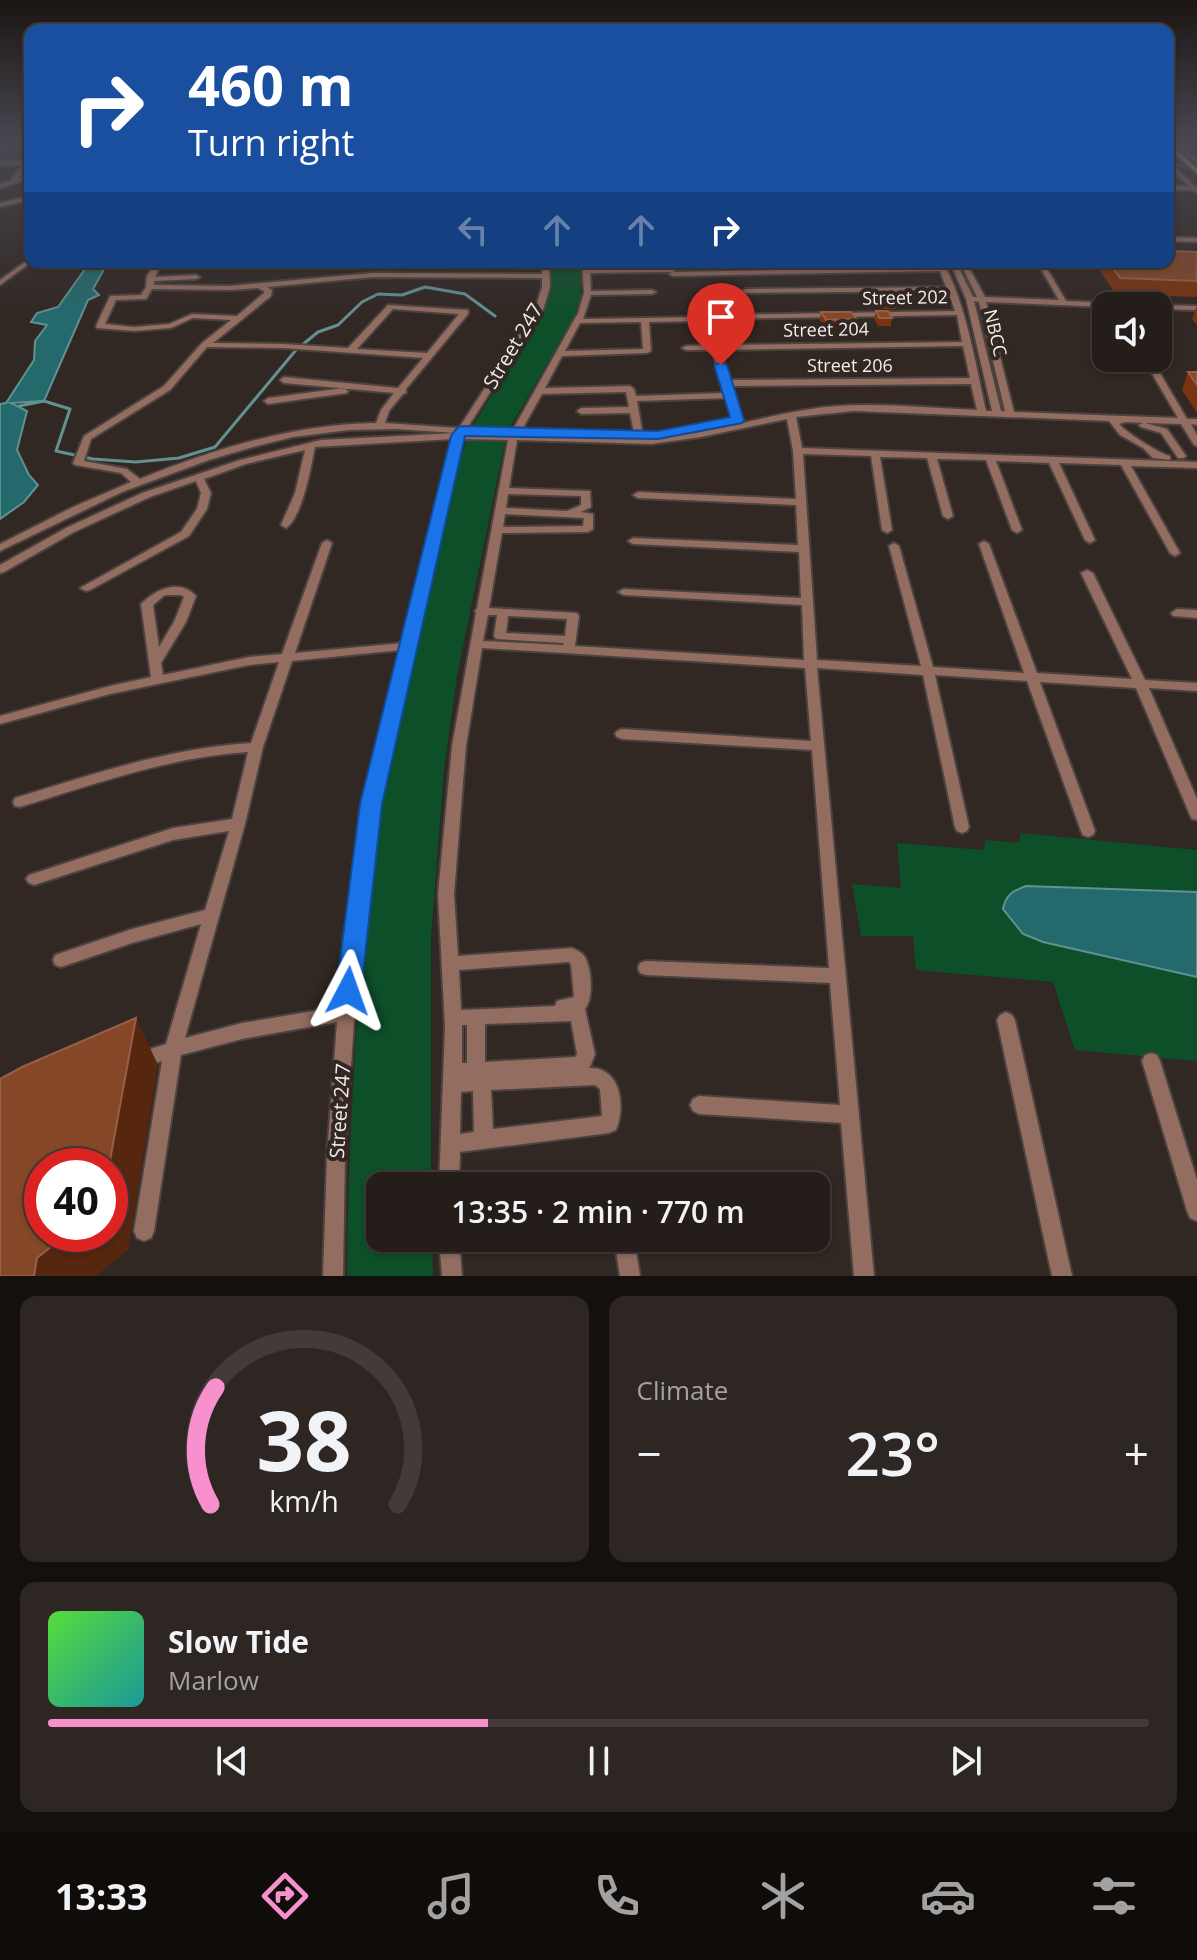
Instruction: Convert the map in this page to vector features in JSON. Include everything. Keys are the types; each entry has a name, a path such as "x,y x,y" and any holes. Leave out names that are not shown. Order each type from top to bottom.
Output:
{"street":[{"path":"1174,240 1197,241"},
{"path":"0,283 24,265"},
{"path":"156,268 143,297 113,298 102,328 175,326 192,316 239,318"},
{"path":"373,275 374,268"},
{"path":"449,1172 453,1016 446,894 451,807 481,611 514,436 578,321 588,293 586,268"},
{"path":"603,268 673,272 874,268"},
{"path":"772,268 782,291"},
{"path":"943,268 960,313 981,410"},
{"name":"NBCC","path":"956,268 970,299 996,411"},
{"path":"966,268 982,299 1009,411"},
{"path":"1044,268 1064,303"},
{"path":"525,269 542,271"},
{"path":"150,283 260,286 373,275 542,271"},
{"name":"Street 247","path":"333,1276 336,1156 351,947 371,804 460,433 532,324 546,287 542,271"},
{"path":"150,283 196,277"},
{"path":"139,483 124,471 79,459 87,438 167,388 205,345 268,294 268,290 260,286"},
{"path":"746,291 952,289"},
{"path":"588,293 652,292"},
{"path":"700,297 738,420"},
{"path":"970,299 1092,305"},
{"path":"351,350 393,306 465,312 385,410 379,426"},
{"path":"1172,307 1197,308"},
{"name":"Street 202","path":"578,321 960,313"},
{"path":"559,354 647,351 645,320"},
{"name":"Street 204","path":"686,348 967,344"},
{"path":"205,345 300,347 429,356"},
{"path":"1155,372 1197,443"},
{"path":"284,380 403,391"},
{"name":"Street 206","path":"726,383 974,381"},
{"path":"268,401 366,388"},
{"path":"538,391 631,390 638,436"},
{"path":"632,399 730,395"},
{"path":"514,436 638,436 678,432 792,408 836,404 1197,420"},
{"path":"0,548 45,523 139,483 301,434 379,426 514,436 663,440 791,415 854,408 981,410"},
{"path":"581,411 634,410"},
{"path":"791,415 798,451 811,666 864,1276"},
{"path":"1181,456 1164,431 1128,421 1113,422 1120,434 1150,447 1156,456 1197,457"},
{"path":"0,570 105,512 198,476 340,440 460,433"},
{"path":"286,525 300,493 311,445"},
{"path":"798,451 1197,465"},
{"path":"875,453 887,530"},
{"path":"931,455 948,516"},
{"path":"990,457 1017,530"},
{"path":"1053,460 1090,540"},
{"path":"1124,462 1175,553"},
{"path":"163,474 173,485"},
{"path":"86,588 185,534 202,509 206,493 198,476"},
{"path":"503,491 586,493 586,507 576,511 526,511"},
{"path":"524,531 527,491"},
{"path":"638,495 801,502"},
{"path":"496,530 588,529 589,516 500,509"},
{"path":"633,541 805,549"},
{"path":"144,1231 173,1049 238,824 256,747 327,543"},
{"path":"984,544 1088,831"},
{"path":"894,546 928,671 962,827"},
{"path":"1087,573 1140,683 1197,815"},
{"path":"155,663 180,622 190,596 184,591 162,592 147,604 155,663 158,679"},
{"path":"624,592 808,602"},
{"path":"481,611 573,616 570,645"},
{"path":"503,612 500,636 570,645 811,666 1197,687"},
{"path":"1177,613 1197,614"},
{"path":"476,644 570,645"},
{"path":"0,720 32,709 158,679 249,661 407,646"},
{"path":"622,734 818,746"},
{"path":"20,802 180,755 221,748 256,747"},
{"path":"34,879 173,834 238,824"},
{"path":"61,960 132,936 210,915"},
{"path":"450,964 572,955 579,962 583,999 578,1005 453,1016"},
{"path":"646,968 838,976"},
{"path":"128,1066 173,1049 277,1023 347,1013"},
{"path":"453,1016 578,1013 586,1054 584,1061 577,1065 479,1077"},
{"path":"476,1017 484,1140"},
{"path":"1006,1020 1062,1276"},
{"path":"1151,1061 1197,1211"},
{"path":"450,1144 609,1124 612,1114 608,1085 598,1076 452,1078"},
{"path":"699,1105 851,1115"},
{"path":"450,1252 452,1276"},
{"path":"626,1252 630,1276"}],"green space":[{"path":"550,268 580,268 581,297 574,318 509,429 472,427 541,316 548,297"},
{"path":"680,268 767,268 680,270"},
{"path":"505,441 457,676 444,770 431,937 431,1172 366,1172 366,1252 432,1252 433,1276 347,1276 357,1027 376,842 411,657 466,442"},
{"path":"1021,833 1197,850 1197,1061 1075,1050 1053,982 916,970 913,936 861,936 852,884 901,888 897,843 984,850 985,840 1019,843"}],"water":[{"path":"86,268 105,268 93,289 99,295 88,300 44,401 11,403 27,411 17,450 29,475 38,485 24,502 0,519 0,404 6,403 34,360 35,341 47,325 31,322 37,313 58,307"},
{"path":"1026,886 1197,892 1197,977 1043,942 1023,934 1003,909 1011,894"}],"building":[{"path":"1174,251 1197,252 1197,281 1120,278 1113,268 1174,268"},
{"path":"878,292 892,292 898,301 884,301"},
{"path":"876,311 888,311 892,318 879,318"},
{"path":"821,312 851,312 856,319 826,320"},
{"path":"1188,372 1197,372 1197,385"},
{"path":"136,1018 112,1148 24,1148 24,1252 44,1252 37,1258 34,1276 0,1276 0,1079"}],"waterway":[{"path":"19,406 44,401 70,409 56,451 93,459 136,462 179,458 215,447 296,350 318,332 338,325 362,302 378,294 402,295 425,287 465,294 495,316"}],"route":[{"path":"348,991 371,804 458,436 463,430 658,435 738,420 721,365"}]}
